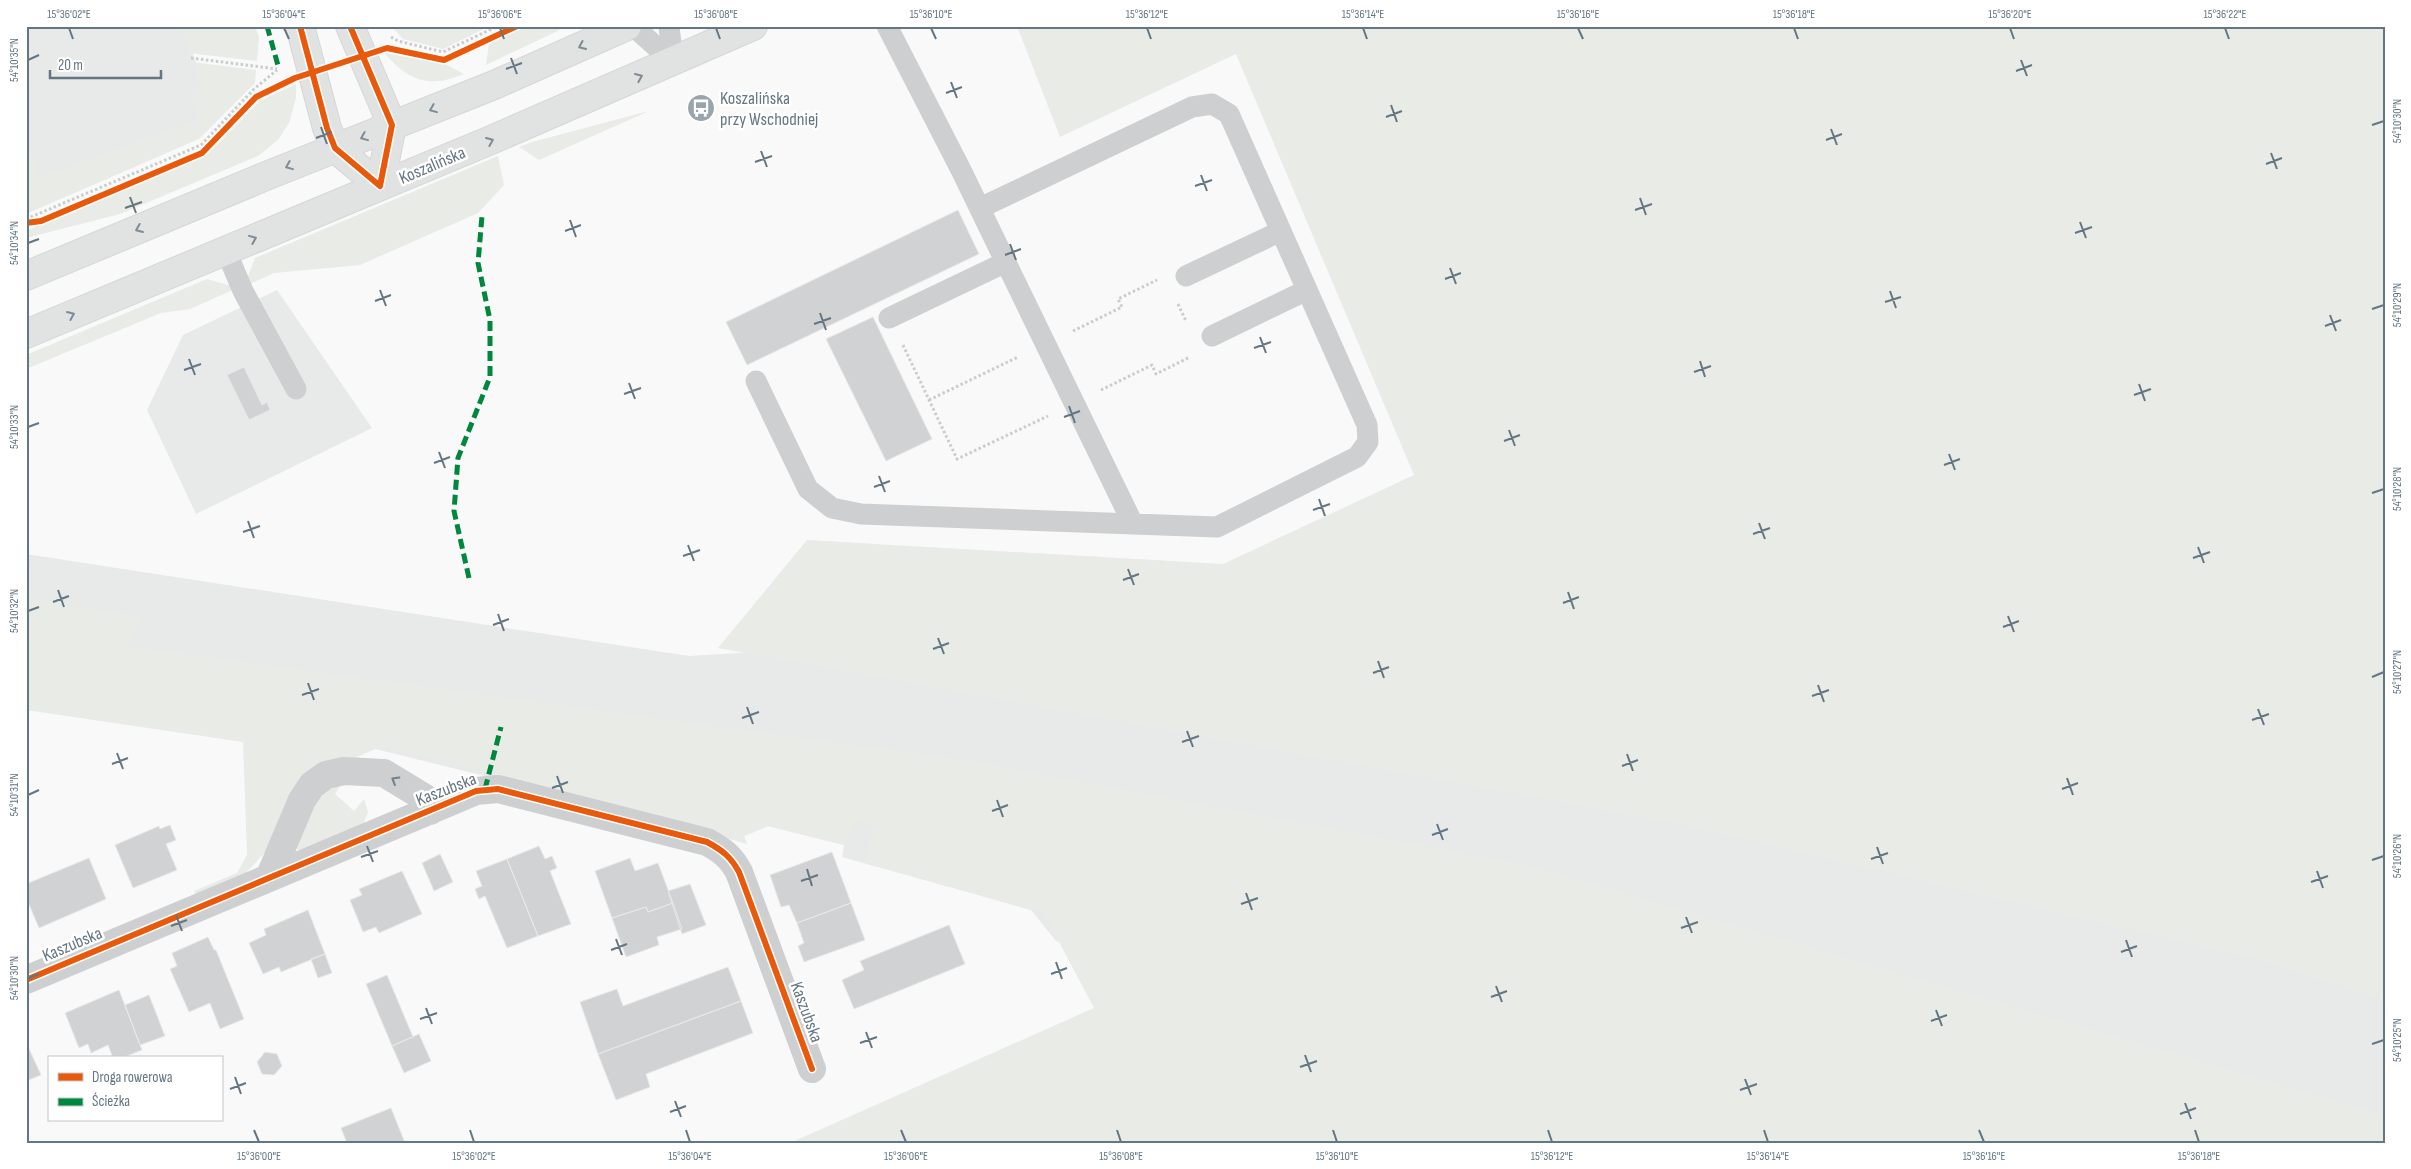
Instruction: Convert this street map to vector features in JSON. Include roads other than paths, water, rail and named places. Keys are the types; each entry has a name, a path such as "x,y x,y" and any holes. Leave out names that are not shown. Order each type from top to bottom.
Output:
{"main road":[{"path":"300,26 334,148 380,186 392,125 350,26"},
{"path":"26,276 334,148 494,85 627,26"},
{"name":"Koszalińska","path":"26,334 673,62 753,26"}],"street":[{"name":"Kaszubska","path":"269,878 302,800 312,786 326,775 344,771 384,773 424,798 430,811"},
{"name":"Kaszubska","path":"26,980 476,792 498,789 707,842 721,849 733,860 739,872 812,1069"}],"lane":[{"path":"633,26 673,62"},
{"path":"669,26 673,62"},
{"path":"887,26 980,208 1133,524"},
{"path":"756,381 808,489 832,508 861,514 1217,527 1357,457 1368,442 1367,425 1229,114 1212,104 1192,107 980,208"},
{"path":"1186,276 1281,231"},
{"path":"226,251 243,291 296,389"},
{"path":"889,318 1006,262"},
{"path":"1212,336 1307,290"}],"place":[{"name":"Koszalińska przy Wschodniej","path":"701,108"}]}
